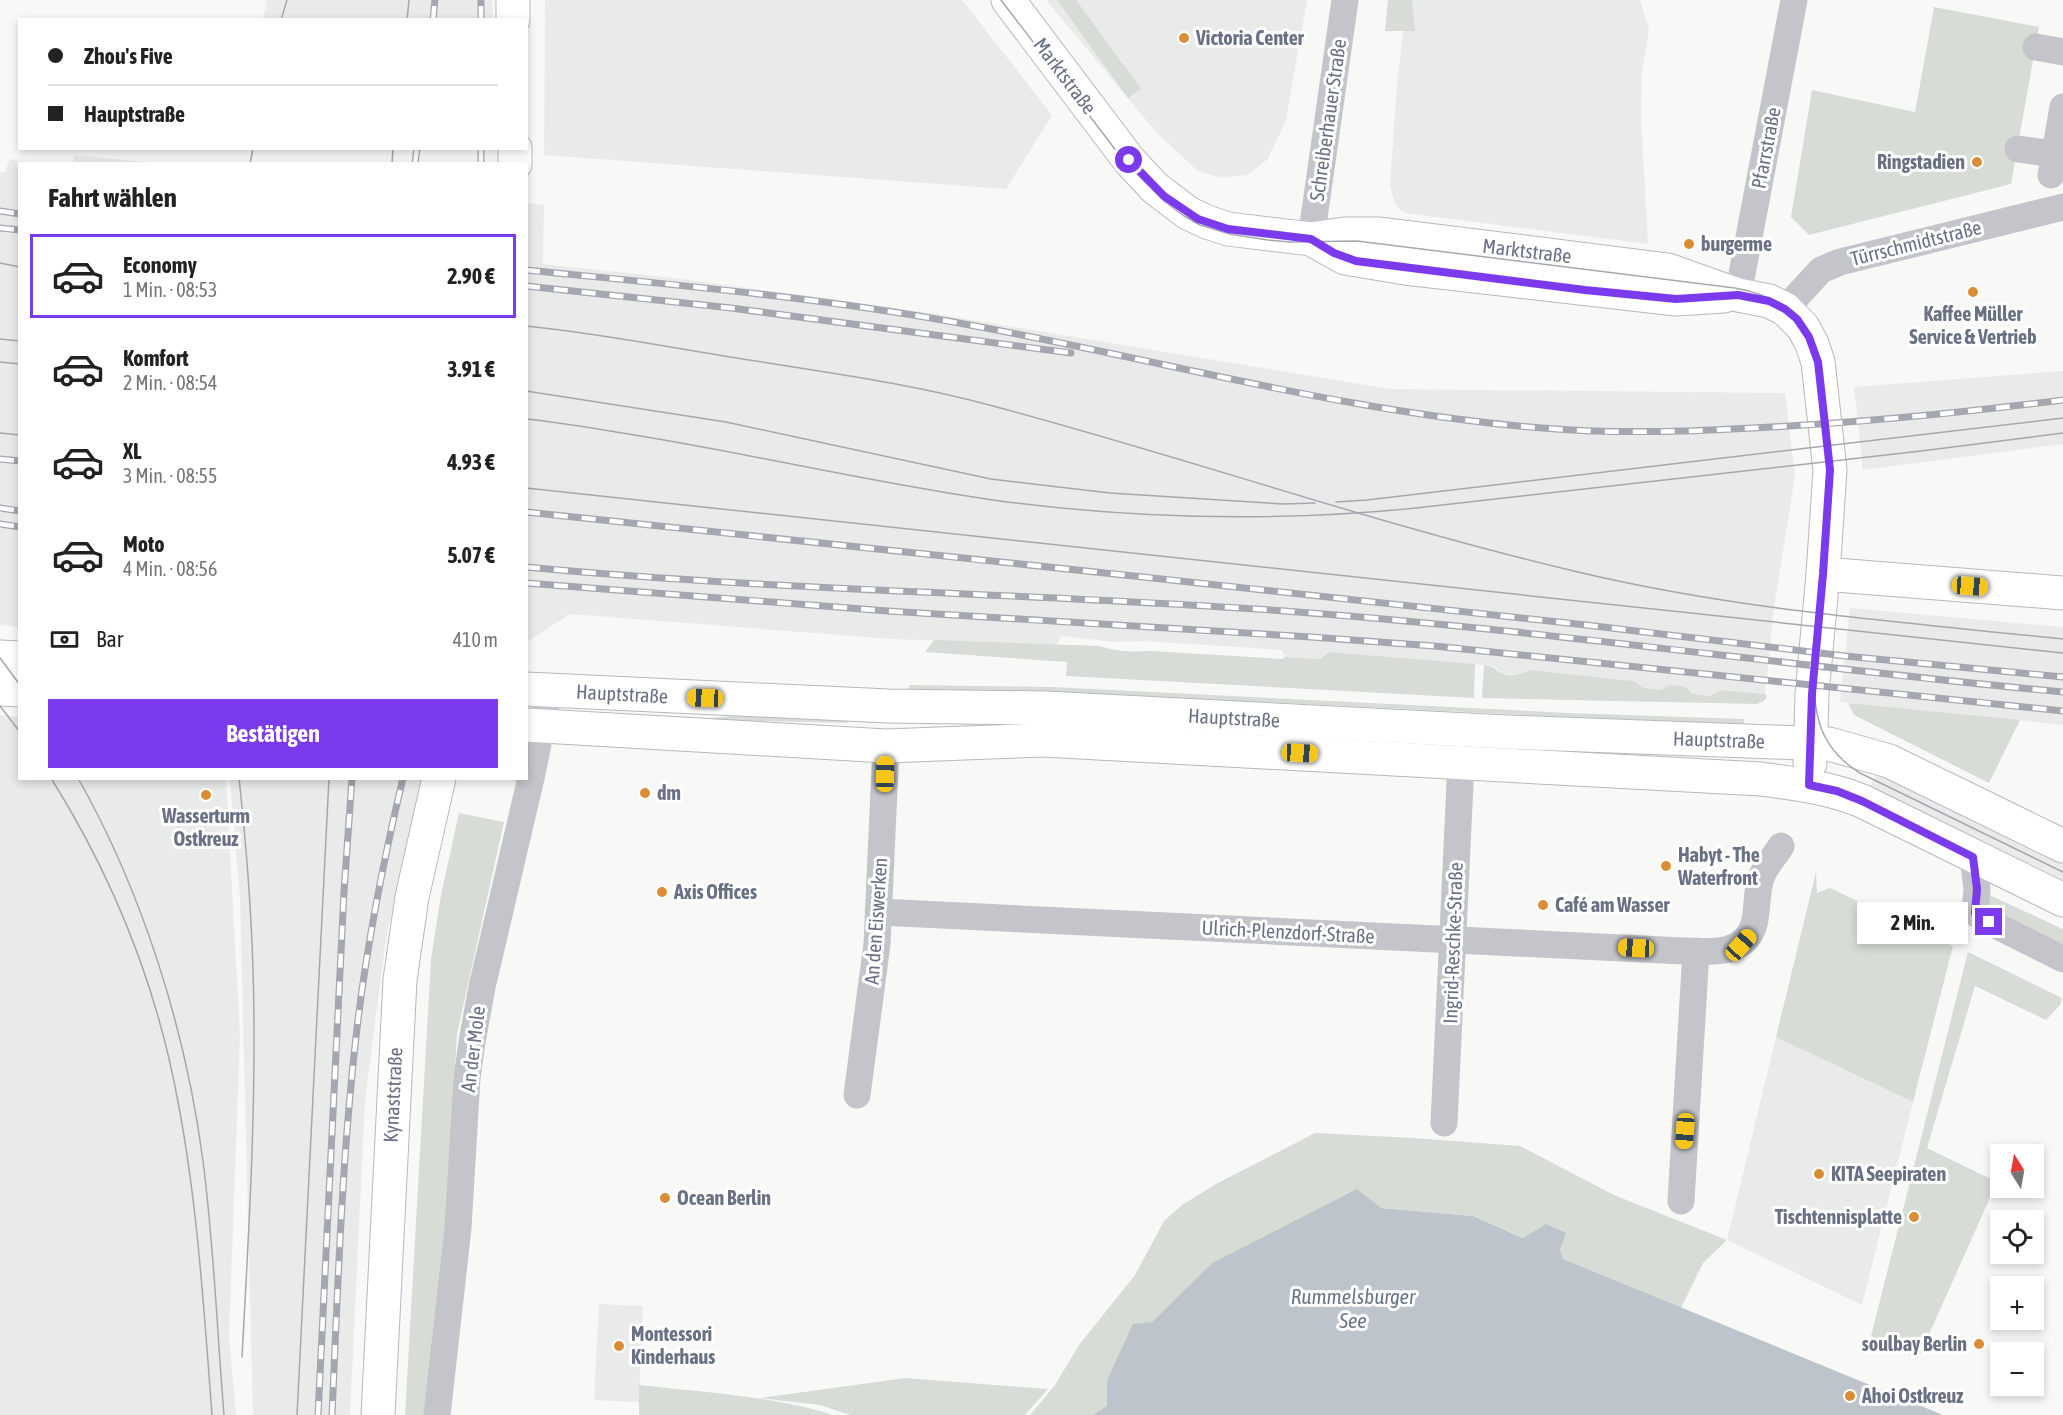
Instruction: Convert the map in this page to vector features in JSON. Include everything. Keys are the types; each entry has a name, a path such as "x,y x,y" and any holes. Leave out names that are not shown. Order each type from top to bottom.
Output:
{"main road":[{"path":"513,0 513,18"},
{"name":"Marktstraße","path":"1008,0 1119,149 1164,196 1188,213 1215,225 1311,239 1344,234 1380,234 1668,270 1738,295 1769,301 1785,309"},
{"path":"1785,309 1797,319 1815,350 1820,374 1830,470 1810,742 1809,785"},
{"path":"1823,574 2063,593"},
{"path":"0,657 18,658"},
{"path":"0,689 18,690"},
{"name":"Hauptstraße","path":"538,690 888,706 1046,708 1507,732 1810,742 1838,745 1889,761 2063,846"},
{"path":"886,746 888,706"},
{"name":"Hauptstraße","path":"534,726 886,746 1042,740 1753,779 1809,785 1837,791 1862,801 2063,900"},
{"name":"Kynaststraße","path":"378,1415 400,980 412,897 438,780"}],"street":[{"name":"Schreiberhauer Straße","path":"1311,239 1345,0"},
{"name":"Pfarrstraße","path":"1738,295 1794,0"},
{"path":"2036,47 2063,52"},
{"path":"2018,149 2052,164 2063,107"},
{"name":"Türrschmidtstraße","path":"1785,309 1821,270 1840,262 2063,207"},
{"name":"An der Mole","path":"437,1415 458,1228 471,1042 531,778 538,690"},
{"name":"An den Eiswerken","path":"857,1095 877,944 886,746"},
{"name":"Ingrid-Reschke-Straße","path":"1444,1123 1461,762"},
{"name":"Ulrich-Plenzdorf-Straße","path":"879,912 1728,951 1741,945 1749,935 1754,924 1762,876 1781,846"},
{"path":"1973,857 1977,889 1975,913 2063,959"},
{"path":"1681,1201 1696,951"}],"shaded area":[{"path":"267,0 492,0 493,18 263,18"},
{"path":"545,0 962,0 1052,115 1006,189 544,155"},
{"path":"1046,0 1307,0 1286,120 1268,159 1247,175 1221,178 1198,171 1157,133"},
{"path":"1057,0 1076,0 1141,89 1128,98"},
{"path":"1388,0 1412,0 1415,31 1385,31"},
{"path":"1407,0 1640,0 1649,31 1642,72 1641,117 1648,244 1405,213 1398,208 1390,185 1397,83"},
{"path":"1934,7 2039,27 2011,184 1809,235 1791,217 1812,90 1915,112"},
{"path":"74,155 146,162 73,162"},
{"path":"10,159 25,162 18,162 18,627 0,625 0,172 5,172"},
{"path":"528,203 544,205 543,264 683,279 930,313 1390,389 1785,393 1795,477 1775,600 1765,694 1721,690 1709,696 1693,694 1684,686 1669,685 1662,690 1643,688 1634,681 1530,670 1520,675 1502,674 1494,666 1329,652 1320,659 1285,657 1282,650 1144,641 1115,642 1061,636 1057,645 891,639 570,614 528,641"},
{"path":"2063,371 2063,444 1863,470 1854,387"},
{"path":"1850,608 2063,627 2063,725 1840,702"},
{"path":"934,640 1100,646 1126,651 1283,659 1285,657 1320,659 1329,652 1475,664 1474,698 1066,676 1067,662 925,652"},
{"path":"1484,665 1509,675 1530,670 1634,681 1643,688 1661,690 1669,685 1684,686 1693,694 1709,696 1721,690 1765,694 1767,697 1757,704 1482,698"},
{"path":"909,685 1053,687 1569,713 1744,719 1744,724 1039,691 909,690"},
{"path":"1848,703 2020,720 1989,783 1854,715"},
{"path":"609,713 701,719 766,713 848,717 848,723 765,721 707,726 609,721"},
{"path":"0,715 18,717 18,780 226,780 240,1036 229,1336 236,1415 0,1415"},
{"path":"1877,773 2063,858 2063,880 1870,787"},
{"path":"230,780 422,780 386,938 365,1101 350,1415 253,1415 240,899"},
{"path":"459,813 504,822 457,1034 445,1231 426,1415 405,1415 431,959 441,895"},
{"path":"1816,872 1817,893 1830,888 1953,946 1913,1102 1776,1037"},
{"path":"1985,893 2063,929 2063,944 2005,925 1987,904"},
{"path":"1968,952 2062,998 2060,1005 2046,1020 1975,986 1927,1148 1990,1179 1990,1198 1918,1359 1871,1336"},
{"name":"KITA Seepiraten","path":"1776,1037 1913,1102 1862,1305 1727,1240"},
{"path":"1315,1133 1520,1146 1614,1195 1727,1240 1703,1263 1681,1308 1563,1259 1560,1249 1524,1238 1473,1216 1381,1208 1212,1263 1120,1354 1107,1380 1107,1406 1093,1415 1030,1415 1055,1385 1079,1345 1135,1275 1164,1221 1182,1205 1216,1184"},
{"name":"Montessori Kinderhaus","path":"599,1304 643,1306 639,1402 594,1400"},
{"path":"905,1378 1048,1389 1025,1415 850,1415 820,1405 760,1398"},
{"path":"639,1385 762,1399 833,1415 639,1415"}],"water":[{"name":"Rummelsburger See","path":"1357,1189 1381,1208 1473,1216 1523,1238 1546,1224 1566,1233 1560,1249 1563,1259 1943,1415 1093,1415 1107,1406 1107,1380 1133,1324 1152,1322 1212,1263"}],"tram line":[{"path":"282,18 287,0"},
{"path":"407,18 409,0"},
{"path":"1001,0 1124,161 1164,201 1200,225 1230,234 1268,240 1357,241 1735,288 1759,294 1778,304 1793,316 1804,331 1818,368 1830,471 1829,510 1814,670 1816,708 1823,733 1836,753 1860,773 2063,872"},
{"path":"250,162 253,150"},
{"path":"392,162 393,150"},
{"path":"0,263 18,267"},
{"path":"528,326 606,336 834,373 962,398 1139,447 1431,534 1504,554 1638,585 1819,613 2063,639"},
{"path":"0,339 18,341"},
{"path":"0,362 18,364"},
{"path":"528,391 726,422 991,479 1110,493 1283,504 1315,503"},
{"path":"1336,502 2063,418"},
{"path":"528,419 664,440 1000,501 1104,512 1260,517 1416,508 2063,433"},
{"path":"0,433 18,435"},
{"path":"528,488 2063,653"},
{"path":"0,658 18,682"},
{"path":"0,706 18,729"},
{"path":"52,780 90,845 107,880 137,952 161,1025 179,1106 192,1194 202,1282 212,1415"},
{"path":"79,780 123,868 142,915 173,1013 185,1062 207,1193 224,1415"},
{"path":"239,780 250,898 254,1017 252,1163 242,1357"},
{"path":"297,1415 329,780"}],"railway":[{"path":"433,18 435,0"},
{"path":"481,0 481,18"},
{"path":"415,162 417,150"},
{"path":"481,150 481,162"},
{"path":"0,211 18,214"},
{"path":"0,228 18,230"},
{"path":"528,270 751,293 919,316 1046,340 1257,385 1399,411 1542,428 1595,431 1700,431 1908,417 2063,400"},
{"path":"528,286 731,308 1071,353"},
{"path":"0,459 18,461"},
{"path":"0,508 18,511"},
{"path":"528,512 1586,625 1845,656 2063,677"},
{"path":"0,524 18,527"},
{"path":"528,567 811,587 1285,611 1480,628 2063,692"},
{"path":"528,583 888,611 1434,646 2063,711"},
{"path":"318,1415 344,892 352,780"},
{"path":"332,1415 344,1168 358,1020 377,899 403,780"}],"place":[{"name":"Victoria Center","path":"1184,38"},
{"name":"Ringstadien","path":"1977,162"},
{"name":"burgerme","path":"1689,244"},
{"name":"Kaffee Müller Service & Vertrieb","path":"1973,292"},
{"name":"dm","path":"645,793"},
{"name":"Wasserturm Ostkreuz","path":"206,795"},
{"name":"Habyt - The Waterfront","path":"1666,866"},
{"name":"Axis Offices","path":"662,892"},
{"name":"Café am Wasser","path":"1543,905"},
{"name":"KITA Seepiraten","path":"1819,1174"},
{"name":"Ocean Berlin","path":"665,1198"},
{"name":"Tischtennisplatte","path":"1914,1217"},
{"name":"soulbay Berlin","path":"1979,1344"},
{"name":"Montessori Kinderhaus","path":"619,1346"},
{"name":"Ahoi Ostkreuz","path":"1850,1396"}],"route":[{"path":"1129,160 1164,196 1198,219 1228,229 1311,239 1334,253 1356,261 1676,299 1738,295 1769,301 1785,309 1797,319 1809,337 1818,362 1830,470 1812,694 1809,785 1837,791 1862,801 1973,857 1977,889 1975,913 1989,922"}]}
